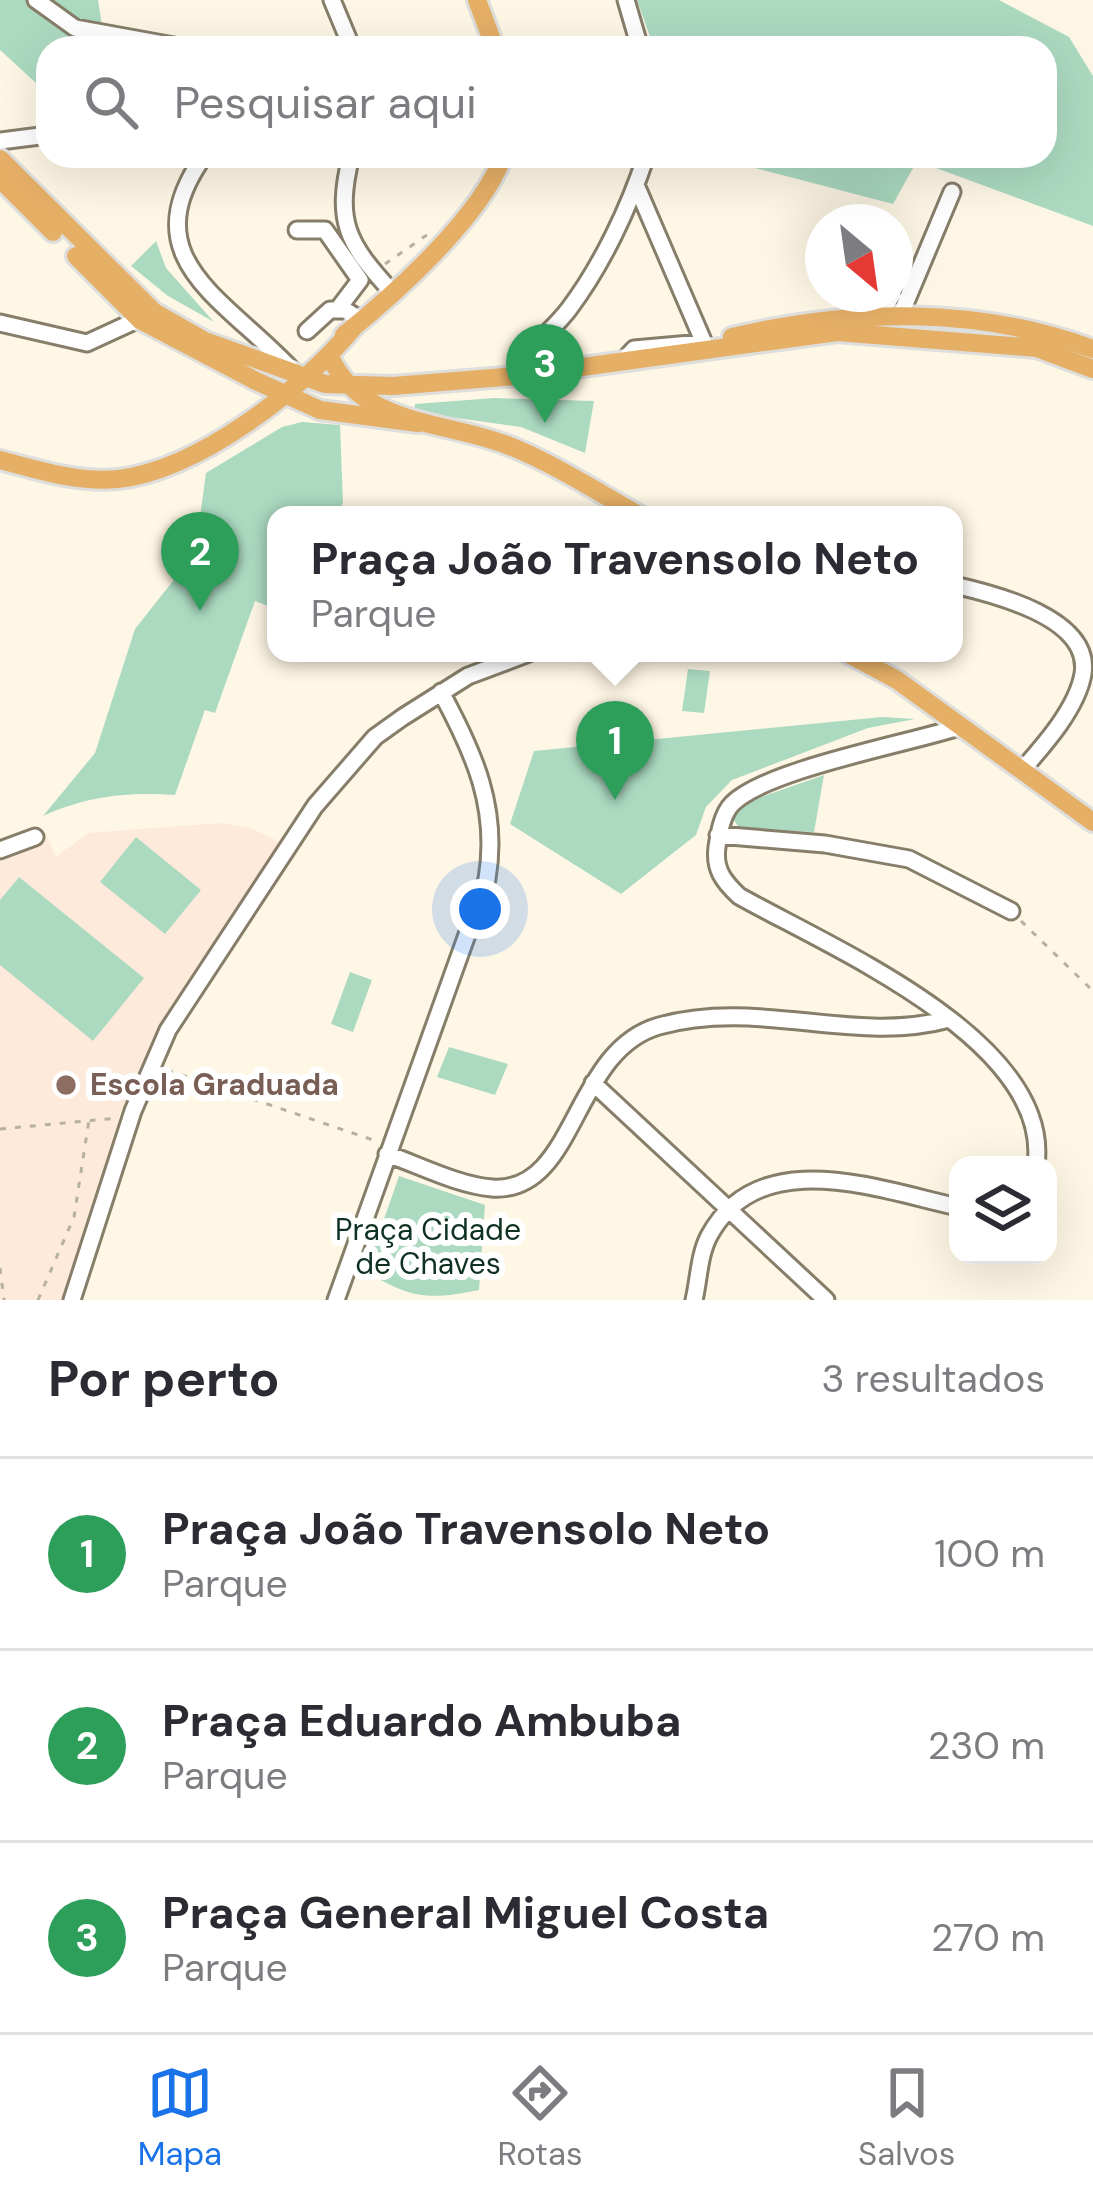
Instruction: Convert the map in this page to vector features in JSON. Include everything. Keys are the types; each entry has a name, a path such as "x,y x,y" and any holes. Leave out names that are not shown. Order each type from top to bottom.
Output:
{"main road":[{"path":"477,0 490,36"},
{"path":"0,158 147,316"},
{"path":"290,396 302,377 468,213 498,168"},
{"path":"0,179 147,316 258,373 290,396 362,418 418,423 504,444 622,506"},
{"path":"258,373 349,387 517,376 620,364 871,316 1039,333 1093,350"},
{"path":"302,377 330,357 357,324"},
{"path":"699,349 861,331 1037,348 1093,369"},
{"path":"330,357 349,387 418,423"},
{"path":"254,414 258,373"},
{"path":"0,460 78,479 120,479 162,468 290,396 367,397 393,386"},
{"path":"860,662 962,725 1093,822"}],"street":[{"path":"35,0 75,28 119,36"},
{"path":"332,0 347,36"},
{"path":"626,0 636,36"},
{"path":"0,141 36,136"},
{"path":"196,168 177,198 177,243 208,287 302,377"},
{"path":"349,168 341,205 347,232 392,292"},
{"path":"517,376 527,355 569,309 642,168"},
{"path":"637,185 699,349"},
{"path":"900,316 952,192"},
{"path":"617,224 629,217 650,220"},
{"path":"297,230 325,230 353,266 360,280 338,309"},
{"path":"307,331 330,310 338,309 357,324"},
{"path":"871,312 871,316"},
{"path":"871,316 875,312"},
{"path":"0,323 87,343 147,316"},
{"path":"258,334 258,373"},
{"path":"963,588 1051,620 1080,652 1084,670 1074,698 1023,770"},
{"path":"72,1300 132,1116 168,1030 315,806 375,737 441,692 509,662"},
{"path":"335,1300 491,856 486,794 441,692"},
{"path":"962,725 880,745 748,794 728,810 718,835 718,870 739,896 977,1040 1009,1077 1033,1125 1035,1156"},
{"path":"718,835 825,844 909,859 1011,911"},
{"path":"0,850 35,837"},
{"path":"389,1150 491,1188 520,1184 556,1153 616,1048 643,1031 679,1022 772,1015 891,1029 949,1019"},
{"path":"593,1083 826,1300"},
{"path":"694,1300 705,1245 728,1208 769,1186 807,1179 949,1206"}],"path":[{"path":"375,258 389,266 439,226"},
{"path":"1011,911 1093,992"},
{"path":"165,1070 389,1150"},
{"path":"0,1129 132,1116"},
{"path":"38,1300 74,1217 89,1120"},
{"path":"0,1268 4,1300"}],"shaded area":[{"name":"Escola Graduada","path":"220,823 251,828 280,842 184,988 144,1061 122,1108 63,1300 0,1300 0,850 45,832 56,857 88,833"}],"green space":[{"path":"0,0 98,0 104,36 36,36 36,83 0,50"},
{"path":"637,0 999,0 1069,37 1093,76 1093,226 936,168 1057,168 1057,36 650,36"},
{"path":"755,168 913,168 893,204"},
{"path":"156,241 166,268 214,322 168,296 131,266"},
{"path":"494,398 594,401 585,453 521,427 414,412 415,404"},
{"path":"302,422 340,425 343,503 267,506 267,606 255,601 215,713 205,710 175,795 108,797 43,816 95,753 135,629 195,553 206,473 282,427"},
{"path":"688,669 710,671 704,713 682,711"},
{"path":"882,717 915,719 868,728 732,780 706,807 696,835 621,894 510,824 534,751"},
{"path":"824,775 814,832 740,829 733,819 736,806"},
{"path":"136,837 201,890 165,934 100,882"},
{"path":"19,877 144,978 93,1041 0,965 0,900"},
{"path":"350,972 372,980 353,1032 331,1024"},
{"path":"449,1047 508,1064 495,1095 437,1077"},
{"name":"Praça Cidade de Chaves","path":"399,1176 485,1205 479,1290 420,1295 366,1271"}],"place":[{"name":"Praça General Miguel Costa","path":"545,423"},
{"name":"Praça Eduardo Ambuba","path":"200,611"},
{"name":"Praça João Travensolo Neto","path":"615,800"},
{"name":"Escola Graduada","path":"66,1085"}]}
